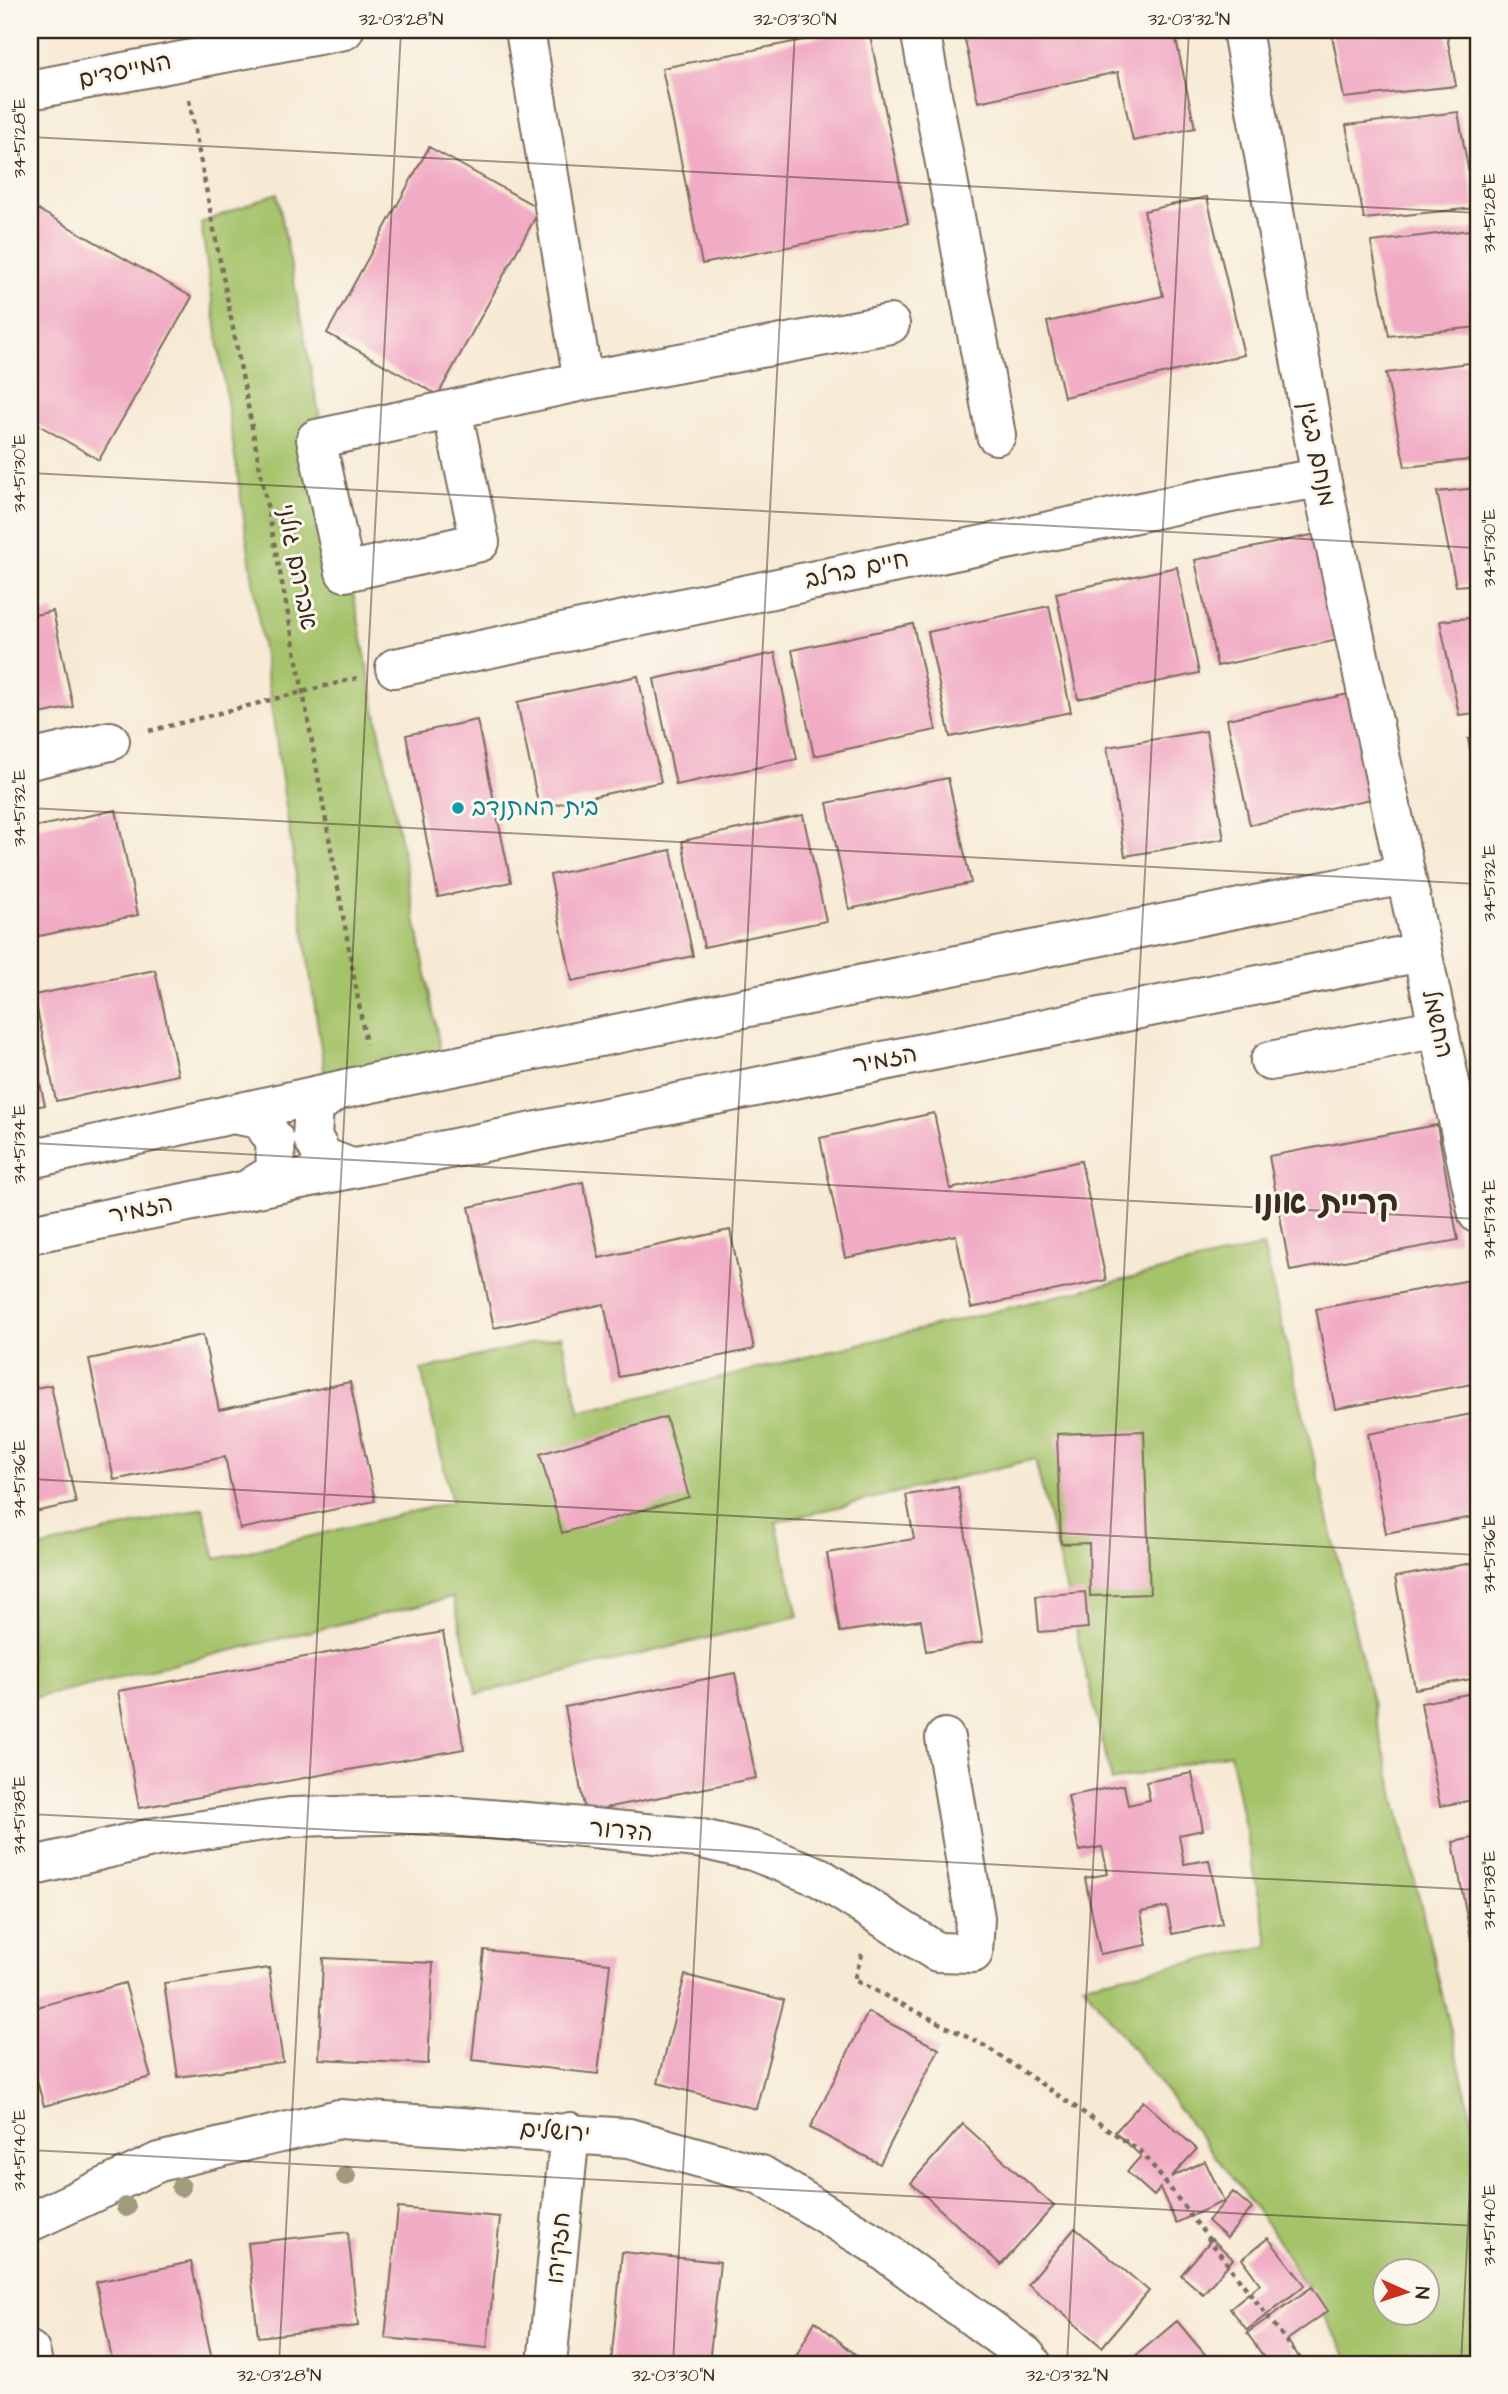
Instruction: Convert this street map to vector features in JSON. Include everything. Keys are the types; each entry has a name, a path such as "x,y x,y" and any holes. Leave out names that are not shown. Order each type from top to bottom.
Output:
{"street":[{"name":"המייסדים","path":"30,90 178,44 344,30"},
{"path":"525,30 583,381"},
{"path":"920,30 996,435"},
{"name":"מנחם בגין","path":"1242,30 1321,478 1404,875"},
{"path":"452,410 480,542 345,572 316,439 583,381 890,324"},
{"name":"חיים ברלב","path":"395,668 1236,492 1321,478"},
{"path":"30,760 110,741"},
{"path":"30,1159 372,1083 1404,875"},
{"name":"החשמל","path":"1404,875 1478,1214"},
{"name":"הזמיר","path":"30,1234 253,1186 1421,952"},
{"path":"1270,1061 1439,1028"},
{"path":"334,1091 314,1107 312,1136 323,1157 349,1167"},
{"path":"232,1114 260,1119 275,1141 276,1172 253,1186"},
{"name":"הדרור","path":"30,1867 222,1825 290,1817 426,1814 698,1838 753,1851 819,1877 937,1952 973,1953 975,1918 945,1738"},
{"name":"ירושלים","path":"30,2222 159,2162 339,2119 570,2132 629,2138 761,2175 873,2244 1026,2355 1032,2364"},
{"name":"חזקיהו","path":"547,2364 570,2132"},
{"path":"30,2351 33,2364"}],"path":[{"name":"אברהם גולני","path":"178,44 303,692 372,1083"},
{"path":"110,741 395,668"},
{"path":"875,1913 854,1980 987,2046 1143,2152 1304,2364"}],"green space":[{"path":"277,193 441,1054 325,1076 201,223"},
{"path":"1263,1246 1478,2144 1478,2364 1353,2364 1268,2225 1083,1984 1269,1946 1230,1753 1112,1781 1035,1459 776,1522 798,1616 477,1694 453,1597 30,1699 30,1550 203,1508 216,1559 452,1502 421,1370 561,1336 580,1412"}],"building":[{"path":"854,30 869,30 908,223 702,264 662,68"},
{"path":"963,30 1174,30 1195,128 1133,141 1118,72 978,102"},
{"path":"1331,30 1446,30 1456,86 1344,98"},
{"path":"1458,112 1475,208 1364,219 1346,125"},
{"path":"429,147 540,209 438,395 327,333"},
{"path":"1207,197 1244,355 1064,397 1047,322 1163,296 1144,211"},
{"path":"30,205 192,297 99,460 30,420"},
{"path":"1478,229 1478,327 1389,336 1371,242"},
{"path":"1478,362 1478,459 1405,467 1386,373"},
{"path":"1478,488 1478,584 1456,586 1437,492"},
{"path":"1316,534 1338,640 1217,666 1195,560"},
{"path":"1177,567 1199,673 1078,699 1056,593"},
{"path":"1049,606 1071,712 950,737 928,632"},
{"path":"53,611 73,707 30,716 30,616"},
{"path":"1478,617 1478,713 1459,715 1440,621"},
{"path":"913,624 936,730 814,756 792,650"},
{"path":"775,653 797,759 676,785 654,679"},
{"path":"638,676 661,782 539,808 517,702"},
{"path":"1349,694 1371,799 1250,825 1227,719"},
{"name":"בית המתנדב","path":"477,720 511,882 438,897 406,735"},
{"path":"1206,731 1224,839 1125,856 1107,747"},
{"path":"1478,738 1478,784 1477,784 1468,739"},
{"path":"948,778 971,883 849,909 827,803"},
{"path":"116,810 138,915 30,938 30,828"},
{"path":"803,815 826,921 704,947 682,841"},
{"path":"671,850 693,956 572,981 550,875"},
{"path":"155,970 178,1075 56,1101 34,995"},
{"path":"30,1040 45,1105 30,1108"},
{"path":"934,1113 950,1189 1081,1161 1106,1280 971,1308 956,1235 845,1258 820,1138"},
{"path":"1437,1125 1458,1240 1290,1271 1269,1156"},
{"path":"583,1182 599,1258 730,1230 754,1349 619,1377 604,1304 494,1328 469,1207"},
{"path":"1470,1280 1478,1323 1478,1383 1335,1409 1316,1309"},
{"path":"203,1335 219,1410 350,1382 375,1501 240,1529 225,1457 114,1480 89,1359"},
{"path":"51,1385 76,1503 30,1513 30,1389"},
{"path":"1477,1413 1478,1516 1386,1533 1368,1434"},
{"path":"666,1417 689,1497 562,1533 540,1454"},
{"path":"1144,1431 1150,1594 1090,1596 1089,1543 1061,1544 1057,1434"},
{"path":"958,1487 983,1642 926,1651 921,1620 840,1632 827,1553 914,1539 906,1495"},
{"path":"1478,1562 1478,1678 1415,1689 1395,1577"},
{"path":"1085,1592 1088,1628 1039,1632 1036,1596"},
{"path":"443,1632 464,1749 139,1808 118,1691"},
{"path":"735,1673 756,1778 585,1812 565,1707"},
{"path":"1478,1692 1478,1799 1440,1806 1421,1703"},
{"path":"1192,1773 1203,1830 1179,1835 1184,1864 1209,1860 1222,1924 1172,1934 1167,1907 1141,1912 1147,1945 1100,1954 1085,1878 1108,1874 1102,1847 1079,1851 1068,1796 1124,1785 1128,1805 1150,1800 1146,1782"},
{"path":"1478,1837 1478,1938 1471,1939 1453,1842"},
{"path":"484,1950 610,1963 598,2074 472,2060"},
{"path":"323,1958 433,1963 428,2064 319,2059"},
{"path":"269,1968 283,2062 178,2077 164,1983"},
{"path":"685,1975 784,2000 756,2109 658,2083"},
{"path":"125,1983 151,2077 44,2106 30,2056 30,2009"},
{"path":"868,2012 939,2049 880,2164 810,2128"},
{"path":"1143,2101 1197,2149 1171,2177 1205,2161 1224,2201 1176,2223 1160,2188 1154,2196 1127,2172 1141,2156 1115,2132"},
{"path":"963,2124 1054,2206 1001,2265 911,2183"},
{"path":"1233,2192 1252,2208 1227,2238 1208,2221"},
{"path":"398,2208 500,2217 487,2348 385,2338"},
{"path":"1075,2228 1149,2291 1102,2347 1028,2284"},
{"path":"348,2232 358,2326 258,2337 248,2243"},
{"path":"1268,2238 1305,2285 1247,2330 1230,2308 1260,2284 1242,2259"},
{"path":"1212,2239 1233,2259 1203,2294 1181,2275"},
{"path":"622,2252 720,2262 709,2364 611,2364"},
{"path":"191,2262 213,2364 113,2364 96,2282"},
{"path":"1312,2287 1328,2311 1287,2340 1304,2364 1269,2364 1247,2333"},
{"path":"815,2321 867,2364 792,2364"},
{"path":"1177,2321 1213,2364 1126,2364"}],"place":[{"name":"בית המתנדב","path":"458,808"}],"district":[{"name":"קריית אונו","path":"1326,1203"}]}
